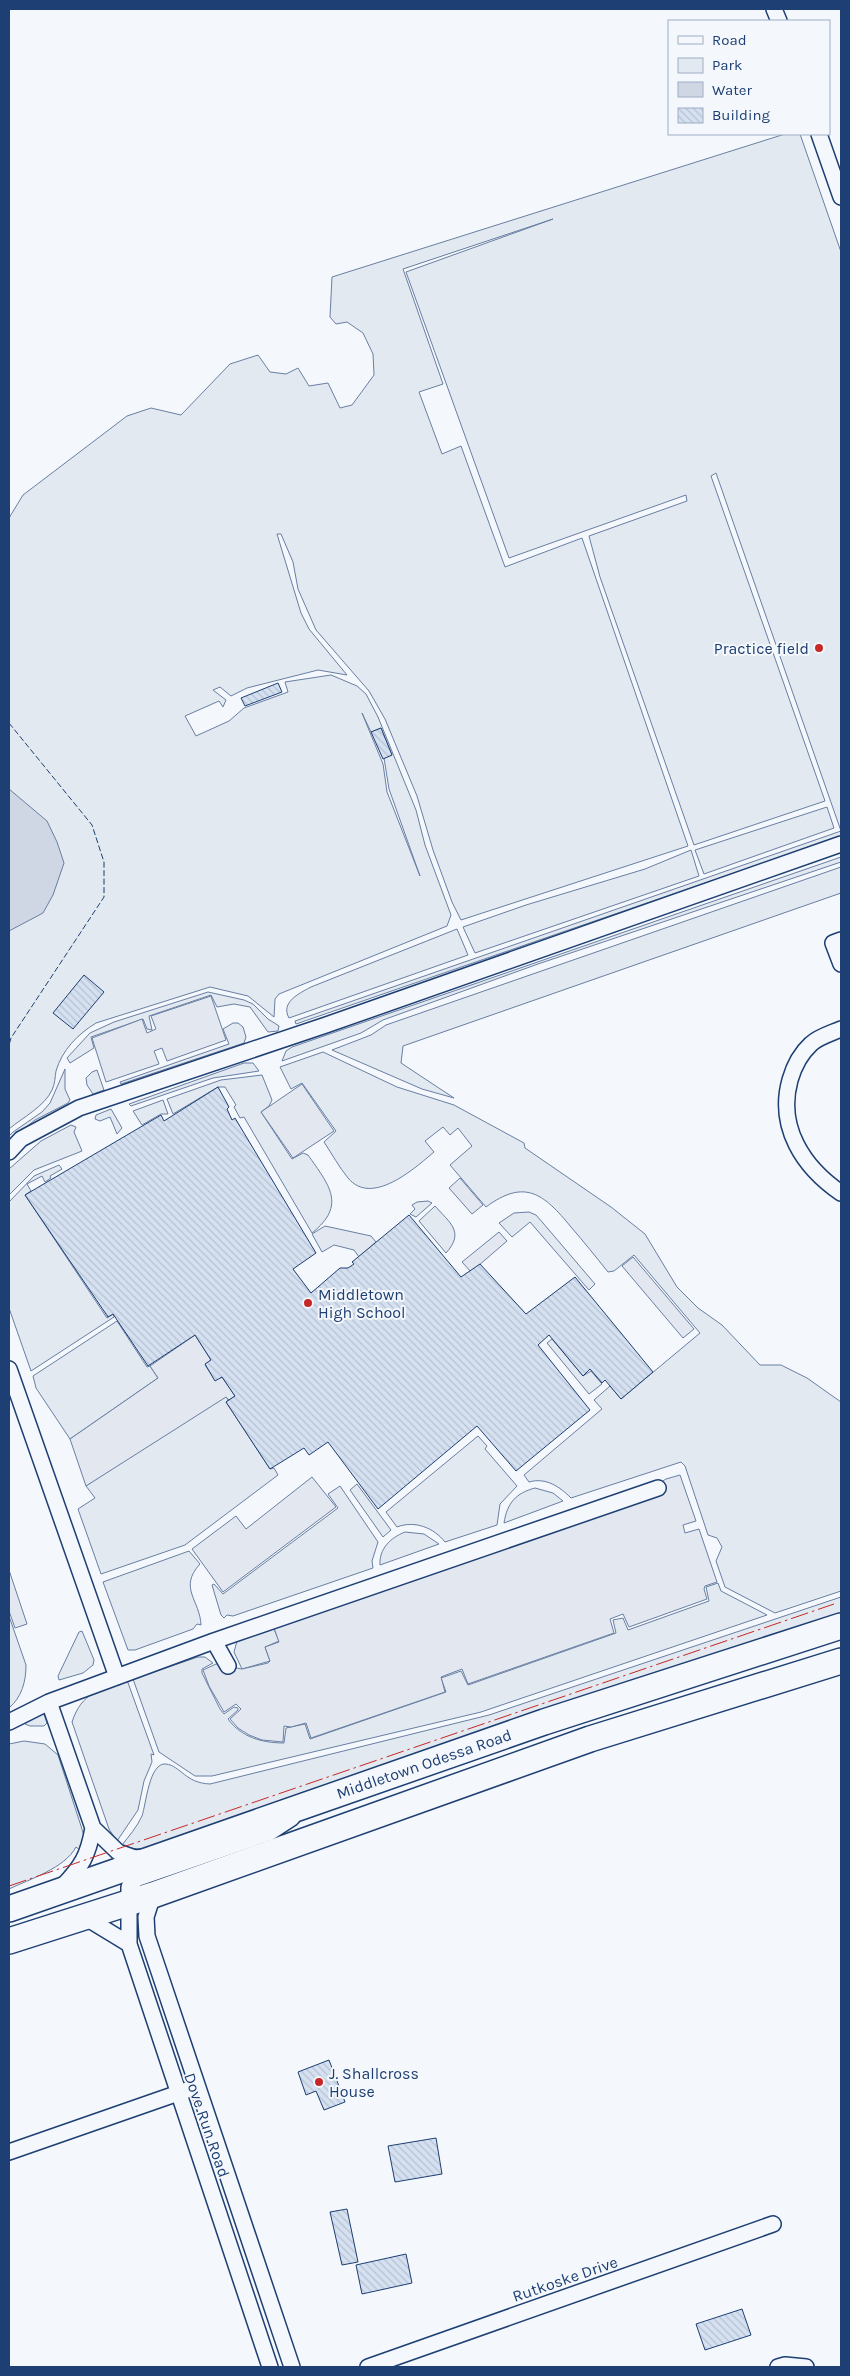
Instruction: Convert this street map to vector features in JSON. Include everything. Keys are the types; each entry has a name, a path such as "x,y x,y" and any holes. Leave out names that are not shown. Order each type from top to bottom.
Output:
{"main road":[{"name":"Middletown Odessa Road","path":"9,1909 664,1682 841,1626"},
{"name":"Middletown Odessa Road","path":"9,1941 153,1894 590,1739 841,1661"}],"street":[{"path":"819,135 841,197"},
{"path":"9,1152 20,1139 79,1108 326,1025 841,844"},
{"path":"841,940 833,943 841,964"},
{"path":"841,1029 812,1043 794,1064 787,1090 786,1116 795,1143 813,1169 841,1193"},
{"path":"9,1369 117,1677"},
{"path":"9,1722 49,1702 214,1641 658,1488"},
{"path":"214,1641 228,1666"},
{"path":"49,1702 93,1828 118,1852 135,1858 159,1856"},
{"name":"Dove Run Road","path":"270,2367 129,1944 129,1887 136,1879 269,1833 316,1802"},
{"path":"57,1892 74,1874 88,1853 93,1828"},
{"name":"Dove Run Road","path":"153,1894 146,1917 147,1936 292,2367"},
{"path":"83,1916 129,1944"},
{"path":"9,2152 198,2086"},
{"name":"Rutkoske Drive","path":"368,2367 773,2224"},
{"path":"778,2367 785,2365 806,2367"}],"green space":[{"path":"782,135 800,135 841,252 841,831 716,473 711,476 825,801 694,845 600,577 589,536 687,501 686,495 509,558 406,272 553,219 403,269 443,384 419,392 442,454 461,446 505,567 582,538 688,846 461,920 452,902 433,850 417,796 385,719 369,691 316,630 298,589 293,562 281,534 277,534 301,613 309,629 347,675 318,670 247,688 231,696 220,687 213,690 226,700 223,707 219,701 185,716 196,736 229,721 244,708 288,692 285,682 331,675 357,686 366,694 378,717 416,810 425,845 451,915 447,926 279,994 275,999 274,1017 248,996 210,987 96,1023 77,1037 62,1056 49,1096 9,1129 9,518 23,495 127,416 151,408 181,415 230,364 258,355 270,372 286,374 298,368 309,386 328,383 340,408 352,405 374,375 373,354 363,333 347,322 336,324 330,317 332,277","holes":["362,713 371,732 381,728 392,755 384,758 389,789 420,876 387,792 383,764"]},
{"path":"827,807 834,828 704,874 695,850"},
{"path":"841,831 841,836 296,1024 295,1021"},
{"path":"691,850 699,876 475,953 463,927 526,905 645,869"},
{"path":"841,857 841,862 538,964 383,1020 361,1033 282,1061 286,1051 292,1047"},
{"path":"841,867 841,893 403,1046 401,1063 454,1098 422,1089 332,1050 371,1035 386,1025"},
{"path":"457,929 468,955 289,1018 287,1007 289,1003 297,995 311,987"},
{"path":"208,992 244,1000 253,1004 268,1019 279,1026 278,1031 268,1032 250,1007 234,1004 217,1007 211,995 149,1016 152,1030 147,1029 143,1019 91,1037 94,1048 70,1063 67,1058 90,1033 114,1022"},
{"path":"233,1023 238,1023 243,1027 246,1037 244,1043 121,1084 120,1082 229,1044 223,1029"},
{"path":"323,1052 397,1087 454,1105 524,1143 525,1148 611,1207 645,1234 677,1287 698,1308 722,1325 760,1365 781,1365 807,1378 841,1402 841,1591 775,1613 725,1587 716,1561 722,1547 717,1538 708,1535 685,1466 681,1462 571,1498 562,1490 547,1482 529,1482 524,1475 602,1409 594,1400 610,1386 621,1399 700,1333 634,1255 614,1271 608,1272 561,1215 543,1199 523,1192 512,1193 486,1207 450,1165 472,1146 458,1128 450,1135 443,1127 425,1141 434,1152 393,1182 381,1187 369,1188 358,1186 348,1178 324,1142 336,1131 302,1083 291,1089 280,1067"},
{"path":"244,1063 253,1063 259,1071 213,1078 131,1106 129,1104"},
{"path":"65,1069 65,1089 70,1100 68,1103 35,1120 9,1141 9,1136 13,1132 42,1112 50,1103"},
{"path":"97,1070 104,1090 93,1094 87,1085 86,1078"},
{"path":"262,1075 272,1100 269,1106 261,1112 292,1159 303,1153 308,1155 328,1185 332,1204 329,1213 323,1223 312,1233 244,1117 240,1118 234,1107 236,1105 225,1087 218,1087 173,1114 167,1099 221,1080"},
{"path":"163,1100 168,1114 161,1114 142,1125 133,1111"},
{"path":"111,1109 122,1128 117,1134 110,1117 100,1121 95,1119 96,1115"},
{"path":"71,1125 76,1127 74,1132 82,1151 34,1170 9,1195 9,1169 41,1141"},
{"path":"59,1165 62,1169 50,1176 51,1178 45,1182 42,1176 27,1184 31,1191 25,1195 107,1318 113,1314 114,1317 31,1371 9,1308 9,1202 34,1176"},
{"path":"428,1201 432,1203 416,1217 410,1214 415,1209 412,1205 417,1202"},
{"path":"435,1206 450,1223 455,1233 452,1246 446,1253 419,1221"},
{"path":"529,1212 536,1215 595,1284 589,1290 530,1222 512,1237 499,1223 514,1213"},
{"path":"117,1321 147,1367 150,1366 158,1378 70,1439 36,1388 33,1376"},
{"path":"552,1339 583,1376 591,1371 602,1384 589,1394 547,1343"},
{"path":"226,1396 228,1400 226,1402 270,1469 274,1468 278,1475 185,1545 101,1574 78,1509 95,1498 86,1486 156,1439"},
{"path":"478,1436 487,1446 485,1449 517,1486 500,1504 497,1525 445,1542 430,1529 424,1527 411,1524 397,1527 386,1512"},
{"path":"357,1484 391,1530 383,1537 350,1490"},
{"path":"340,1486 378,1542 372,1561 373,1568 233,1616 227,1615 224,1618 221,1615 212,1585 214,1584 223,1594 338,1508 328,1494"},
{"path":"535,1488 553,1493 563,1501 504,1523 510,1504 518,1496"},
{"path":"405,1532 424,1534 439,1544 380,1565 381,1554 386,1545 395,1537"},
{"path":"189,1551 200,1564 194,1572 190,1587 200,1616 201,1625 197,1624 193,1629 135,1650 128,1650 103,1582"},
{"path":"718,1583 721,1591 767,1615 481,1712 212,1776 195,1776 159,1752 133,1679 198,1657 205,1657 213,1663 202,1669 202,1673 224,1714 234,1707 238,1708 228,1719 239,1730 253,1738 268,1742 284,1743 286,1728 305,1724 310,1739 446,1692 441,1678 461,1671 468,1685 616,1633 613,1620 623,1618 628,1630 709,1601 706,1587"},
{"path":"841,1597 841,1613 378,1771 315,1788 142,1849 127,1848 122,1845 142,1816 149,1785 160,1765 171,1765 195,1781 210,1784 489,1715"},
{"path":"9,1616 26,1665 22,1688 17,1699 9,1708"},
{"path":"274,1629 279,1641 265,1647 270,1661 242,1669 234,1652 237,1641"},
{"path":"82,1631 94,1660 93,1665 83,1673 59,1680 58,1676 79,1632"},
{"path":"127,1680 154,1755 151,1754 152,1762 144,1781 138,1810 117,1841 109,1829 72,1722 76,1712 86,1698 100,1690"},
{"path":"42,1709 47,1723 44,1726 25,1724 25,1719"},
{"path":"24,1741 45,1744 58,1755 84,1836 81,1851 76,1847 56,1867 9,1889 9,1744"}],"shaded area":[{"path":"211,996 226,1040 167,1061 162,1048 154,1051 159,1064 106,1082 92,1038 142,1019 147,1033 156,1029 151,1016"},
{"path":"302,1084 334,1131 293,1158 261,1112"},
{"path":"460,1178 483,1205 472,1214 449,1188"},
{"path":"325,1226 371,1236 376,1242 359,1257 354,1250 334,1245 322,1252 312,1234"},
{"path":"499,1232 507,1241 471,1272 462,1262"},
{"path":"633,1257 694,1329 683,1338 622,1266"},
{"path":"195,1335 211,1360 205,1365 215,1380 222,1377 235,1396 229,1400 226,1397 86,1486 70,1439 158,1378 150,1366"},
{"path":"680,1475 696,1521 683,1525 685,1533 699,1529 717,1582 705,1586 707,1599 629,1627 623,1614 610,1619 614,1633 468,1684 462,1669 441,1677 445,1692 311,1738 306,1723 291,1727 284,1726 283,1742 262,1740 249,1735 238,1728 230,1719 241,1709 236,1704 224,1712 209,1686 203,1670 216,1664 242,1669 268,1663 270,1661 265,1647 279,1642 274,1628 624,1505 666,1479"},
{"path":"312,1477 336,1507 223,1592 192,1549 236,1516 246,1529"},
{"path":"9,1570 27,1624 15,1628 9,1611"}],"water":[{"path":"9,789 47,821 64,863 53,895 43,913 9,931"}],"building":[{"path":"278,683 282,692 245,706 241,698"},
{"path":"381,728 392,755 383,759 371,732"},
{"path":"84,975 104,992 73,1029 53,1013"},
{"name":"Middletown High School","path":"218,1087 229,1107 227,1109 232,1120 235,1118 316,1253 293,1269 311,1293 340,1268 348,1268 354,1264 352,1262 409,1215 461,1277 480,1264 526,1314 575,1277 653,1372 621,1399 605,1380 602,1383 590,1369 583,1376 549,1335 538,1345 590,1410 516,1471 477,1426 378,1509 328,1442 309,1455 304,1448 270,1469 226,1402 235,1396 222,1377 215,1381 205,1364 211,1360 195,1335 148,1366 113,1314 108,1317 25,1195 161,1115 164,1121"},
{"name":"J. Shallcross House","path":"329,2060 345,2102 324,2110 316,2091 306,2095 298,2072"},
{"path":"436,2138 442,2174 395,2182 388,2146"},
{"path":"347,2209 358,2262 342,2265 330,2212"},
{"path":"406,2254 412,2283 362,2294 356,2265"},
{"path":"742,2309 751,2335 705,2350 696,2324"}],"fence":[{"path":"9,723 92,825 104,862 104,897 11,1038 9,1045"}],"power":[{"path":"9,1886 834,1604"}],"place":[{"name":"Practice field","path":"819,648"},
{"name":"Middletown High School","path":"308,1303"},
{"name":"J. Shallcross House","path":"319,2082"}]}
